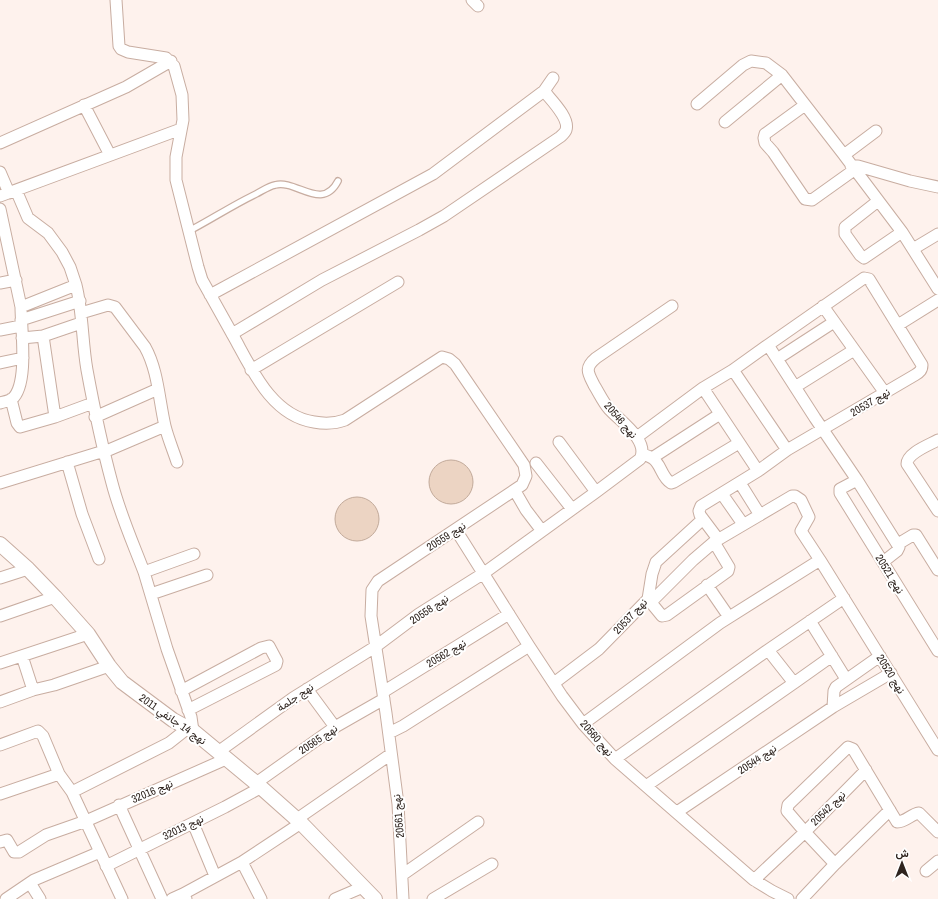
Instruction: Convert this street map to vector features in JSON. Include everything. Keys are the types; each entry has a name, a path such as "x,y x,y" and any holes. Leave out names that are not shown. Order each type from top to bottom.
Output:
{"street":[{"path":"116,0 119,46 121,49 128,52 166,58 171,61 174,66 182,95 183,120 176,157 176,180 198,267 202,280 210,295 252,370 271,398 284,409 306,421 324,424 337,423 345,420 435,360 442,357 449,359 455,364 524,465 526,476 518,488 526,510 542,531"},
{"path":"0,143 126,87 171,61"},
{"path":"696,104 743,65 751,61 766,63 782,75 902,232 938,289"},
{"path":"726,122 782,75"},
{"path":"210,295 433,174 544,92 553,78"},
{"path":"232,334 322,280 444,216 560,137 567,128 565,117 544,92"},
{"path":"84,105 110,155"},
{"path":"805,105 765,134 764,138 765,143 773,152 805,199 812,200 852,168"},
{"path":"8,193 181,129"},
{"path":"844,155 876,131"},
{"path":"852,168 938,187"},
{"path":"0,172 8,193 28,218 48,233 62,252 70,267 80,301 86,368 95,417 112,484 144,572 167,649 193,723 190,730 168,743 74,791"},
{"path":"878,201 845,227 845,234 860,255 864,258 902,232"},
{"path":"0,209 21,307 23,358 20,383 16,393 11,399 0,403"},
{"path":"913,249 938,234"},
{"path":"637,437 703,388 733,370 823,306 866,278 870,279 898,325 938,300"},
{"path":"0,283 16,280"},
{"path":"252,370 398,282"},
{"path":"21,307 76,285"},
{"path":"0,330 21,328 80,301"},
{"path":"21,328 42,336 108,305 117,309 147,350 158,389 165,426 176,462"},
{"name":"نهج 20546","path":"672,306 596,358 590,363 588,368 589,375 604,403 637,437 642,450 666,479 671,482 739,443"},
{"path":"823,306 885,393"},
{"path":"777,360 834,322"},
{"name":"نهج 20537","path":"554,683 599,649 650,600 652,574 656,562 703,519 700,513 702,506 787,450 824,430 921,371 922,365 898,325"},
{"path":"42,336 56,417"},
{"path":"768,345 898,544 899,550 883,562"},
{"path":"795,387 854,350"},
{"path":"0,363 23,358"},
{"path":"733,370 787,450"},
{"path":"703,388 739,443 760,469"},
{"path":"95,417 158,389"},
{"path":"11,399 17,422 20,427 56,417 93,404"},
{"path":"484,574 640,459 720,414"},
{"path":"0,483 104,452 165,426"},
{"path":"938,440 909,456 907,464 938,511"},
{"path":"559,442 596,492"},
{"path":"67,462 82,514 99,559"},
{"path":"536,463 572,509"},
{"name":"نهج 20521","path":"857,480 840,489 841,497 938,651"},
{"path":"703,519 716,541 729,567 728,570 666,616 662,616 650,600 716,541 760,515 740,482"},
{"name":"نهج 20559","path":"372,590 378,581 518,488"},
{"path":"722,494 743,524"},
{"name":"نهج 20520","path":"760,515 792,496 795,496 801,500 809,517 801,531 938,750"},
{"name":"نهج 20560","path":"456,530 509,614 526,648 554,683 583,724 615,759 754,880 772,892 788,899"},
{"path":"898,544 913,535 916,535 938,570"},
{"name":"نهج 14 جانفي 2011","path":"0,544 28,569 88,634 109,666 122,682 173,720 190,730 221,758 258,786 299,821 375,899"},
{"path":"144,572 194,554"},
{"path":"583,724 729,617 820,560"},
{"path":"0,578 28,569"},
{"name":"نهج 20558","path":"376,647 419,614 484,574"},
{"path":"151,594 208,575"},
{"path":"708,585 729,617"},
{"name":"نهج 20561","path":"372,590 371,616 389,733 400,825 403,899"},
{"path":"0,616 55,597"},
{"path":"615,759 844,598"},
{"name":"نهج 20562","path":"383,696 509,614"},
{"path":"810,622 846,679"},
{"path":"0,663 88,634"},
{"path":"181,691 261,648 269,646 277,661 276,665 188,710"},
{"name":"نهج جلمة","path":"221,758 307,689 376,647"},
{"path":"389,733 403,726 526,648"},
{"path":"768,650 794,683"},
{"path":"22,656 33,690"},
{"path":"646,786 832,656"},
{"path":"833,705 835,688 880,656"},
{"path":"0,702 109,666"},
{"name":"نهج 20544","path":"677,812 833,705 891,673"},
{"path":"307,689 335,728"},
{"name":"نهج 20565","path":"258,786 335,728 383,696"},
{"path":"0,744 38,731 43,736 59,774 74,791 86,821 122,899"},
{"path":"754,880 805,832 787,811 788,805 848,747 853,749 897,822 919,813 938,832"},
{"path":"172,899 185,896 215,876 242,862 391,754"},
{"name":"نهج 32016","path":"0,842 7,840 16,853 46,835 86,821 221,758"},
{"name":"نهج 20542","path":"835,864 805,832 866,770"},
{"path":"0,794 59,774"},
{"name":"نهج 32013","path":"106,866 193,823 258,786"},
{"path":"119,805 162,899"},
{"path":"802,899 890,810"},
{"path":"402,875 478,822"},
{"path":"193,823 215,876"},
{"path":"6,899 30,883 100,852"},
{"path":"926,871 938,861"},
{"path":"242,862 261,899"},
{"path":"433,899 492,864"},
{"path":"30,883 40,899"},
{"path":"335,899 363,887"}],"lane":[{"path":"189,231 242,201 275,185 287,185 305,192 321,194 328,192 335,187 338,181"}],"building":[{"path":"455,460 460,461 467,466 472,473 472,491 467,498 460,503 447,504 442,503 435,498 430,491 429,478 430,473 435,466 442,461"},
{"path":"357,497 369,501 375,507 379,519 375,531 369,537 357,541 345,537 339,531 335,519 339,507 345,501"}]}
